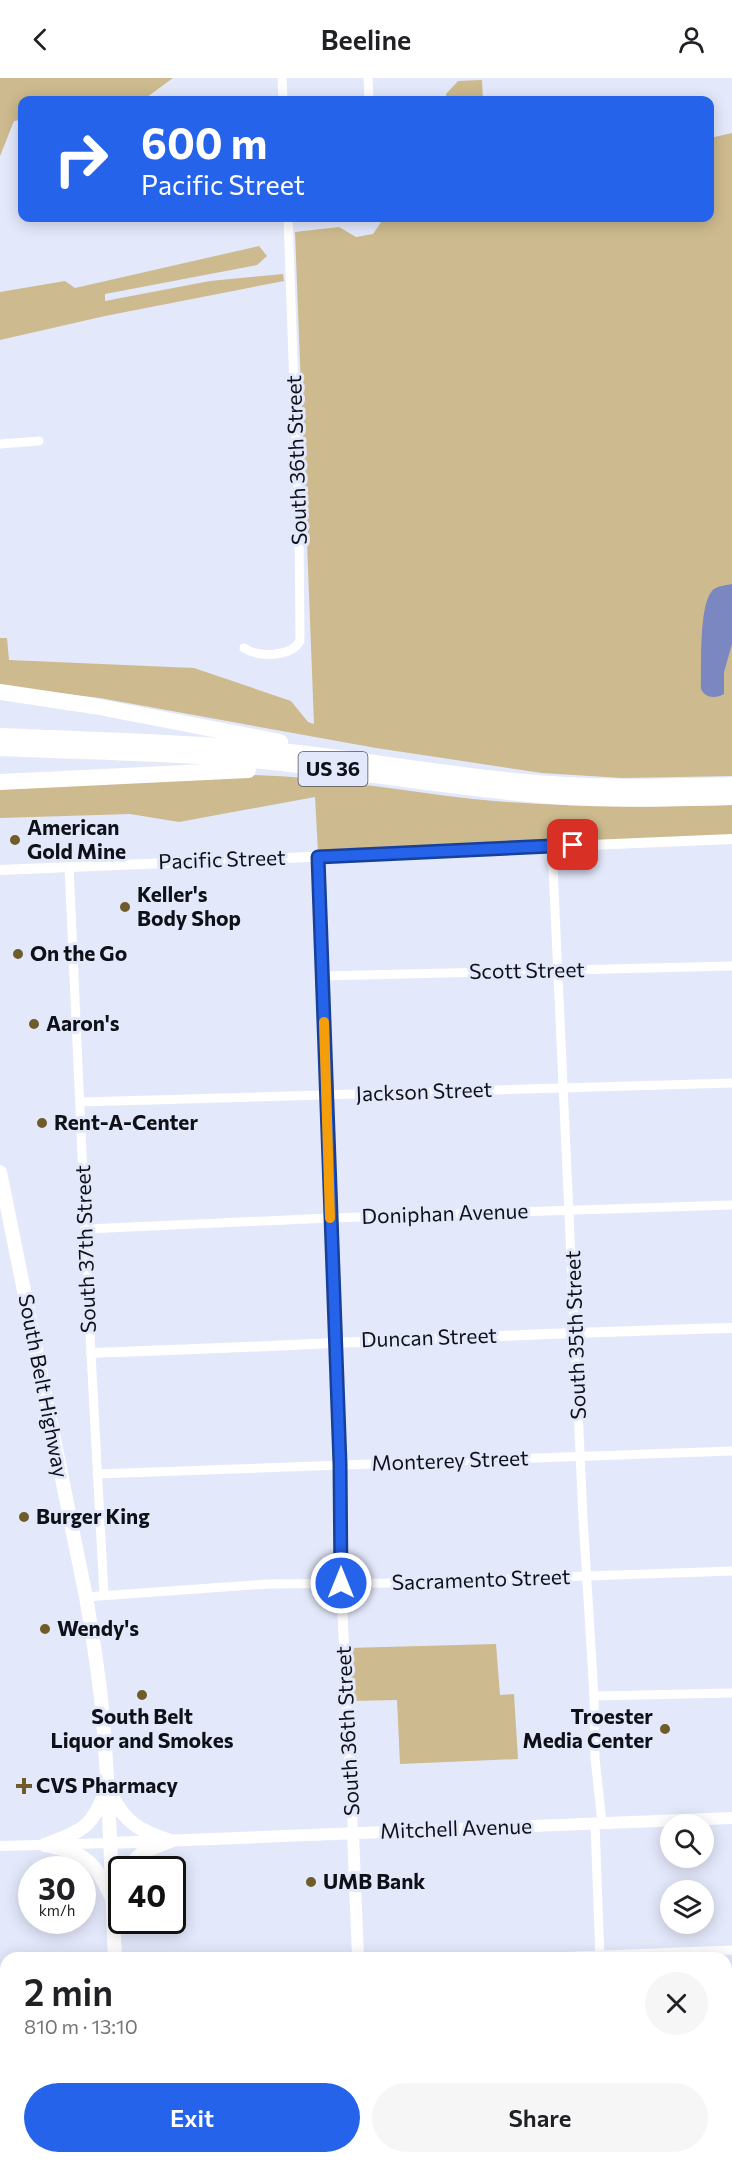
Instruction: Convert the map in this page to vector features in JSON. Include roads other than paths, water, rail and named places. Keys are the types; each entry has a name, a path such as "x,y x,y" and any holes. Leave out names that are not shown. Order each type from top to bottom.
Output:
{"highway":[{"path":"0,692 94,706 284,743 343,752 383,764"},
{"name":"US 36","path":"0,736 271,750 561,785 732,786"},
{"name":"US 36","path":"0,748 207,757 340,770 561,797 613,799 732,797"},
{"path":"0,782 238,770 340,770"}],"main road":[{"name":"South Belt Highway","path":"0,1172 86,1597 103,1719 110,1856"},
{"path":"107,1784 125,1819 135,1827 170,1840"},
{"path":"45,1845 76,1833 88,1824 96,1814 107,1784"},
{"name":"Mitchell Avenue","path":"110,1843 732,1818"},
{"name":"South 36th Street","path":"353,1833 358,1952"},
{"path":"139,1856 170,1840"},
{"path":"45,1845 66,1849 87,1858 101,1876 108,1892"},
{"name":"South Belt Highway","path":"114,1934 115,1952"}],"street":[{"path":"282,78 283,96"},
{"path":"368,78 369,96"},
{"name":"South 36th Street","path":"244,648 251,653 275,653 290,651 300,641 299,528 288,222"},
{"path":"0,444 39,441"},
{"name":"Pacific Street","path":"0,870 732,839"},
{"name":"South 35th Street","path":"552,846 571,1210 586,1576 594,1696 600,1952"},
{"name":"South 36th Street","path":"318,857 340,1464 341,1583 353,1833"},
{"name":"South 37th Street","path":"69,866 104,1595"},
{"name":"Scott Street","path":"321,976 732,966"},
{"name":"Jackson Street","path":"81,1102 732,1083"},
{"name":"Doniphan Avenue","path":"86,1229 330,1218 732,1205"},
{"name":"Duncan Street","path":"91,1353 576,1332 732,1328"},
{"name":"Monterey Street","path":"97,1474 732,1451"},
{"name":"Sacramento Street","path":"86,1597 268,1584 732,1571"},
{"path":"594,1696 732,1693"},
{"name":"Mitchell Avenue","path":"0,1846 110,1843"},
{"path":"688,1952 732,1950"}],"water":[{"path":"732,584 732,644 724,672 724,694 711,697 701,689 705,607 714,589"}],"place":[{"name":"American Gold Mine","path":"15,840"},
{"name":"Keller's Body Shop","path":"125,907"},
{"name":"On the Go","path":"18,954"},
{"name":"Aaron's","path":"34,1024"},
{"name":"Rent-A-Center","path":"42,1123"},
{"name":"Burger King","path":"24,1517"},
{"name":"Wendy's","path":"45,1629"},
{"name":"South Belt Liquor and Smokes","path":"142,1695"},
{"name":"Troester Media Center","path":"665,1729"},
{"name":"CVS Pharmacy","path":"24,1786"},
{"name":"UMB Bank","path":"311,1882"}]}
